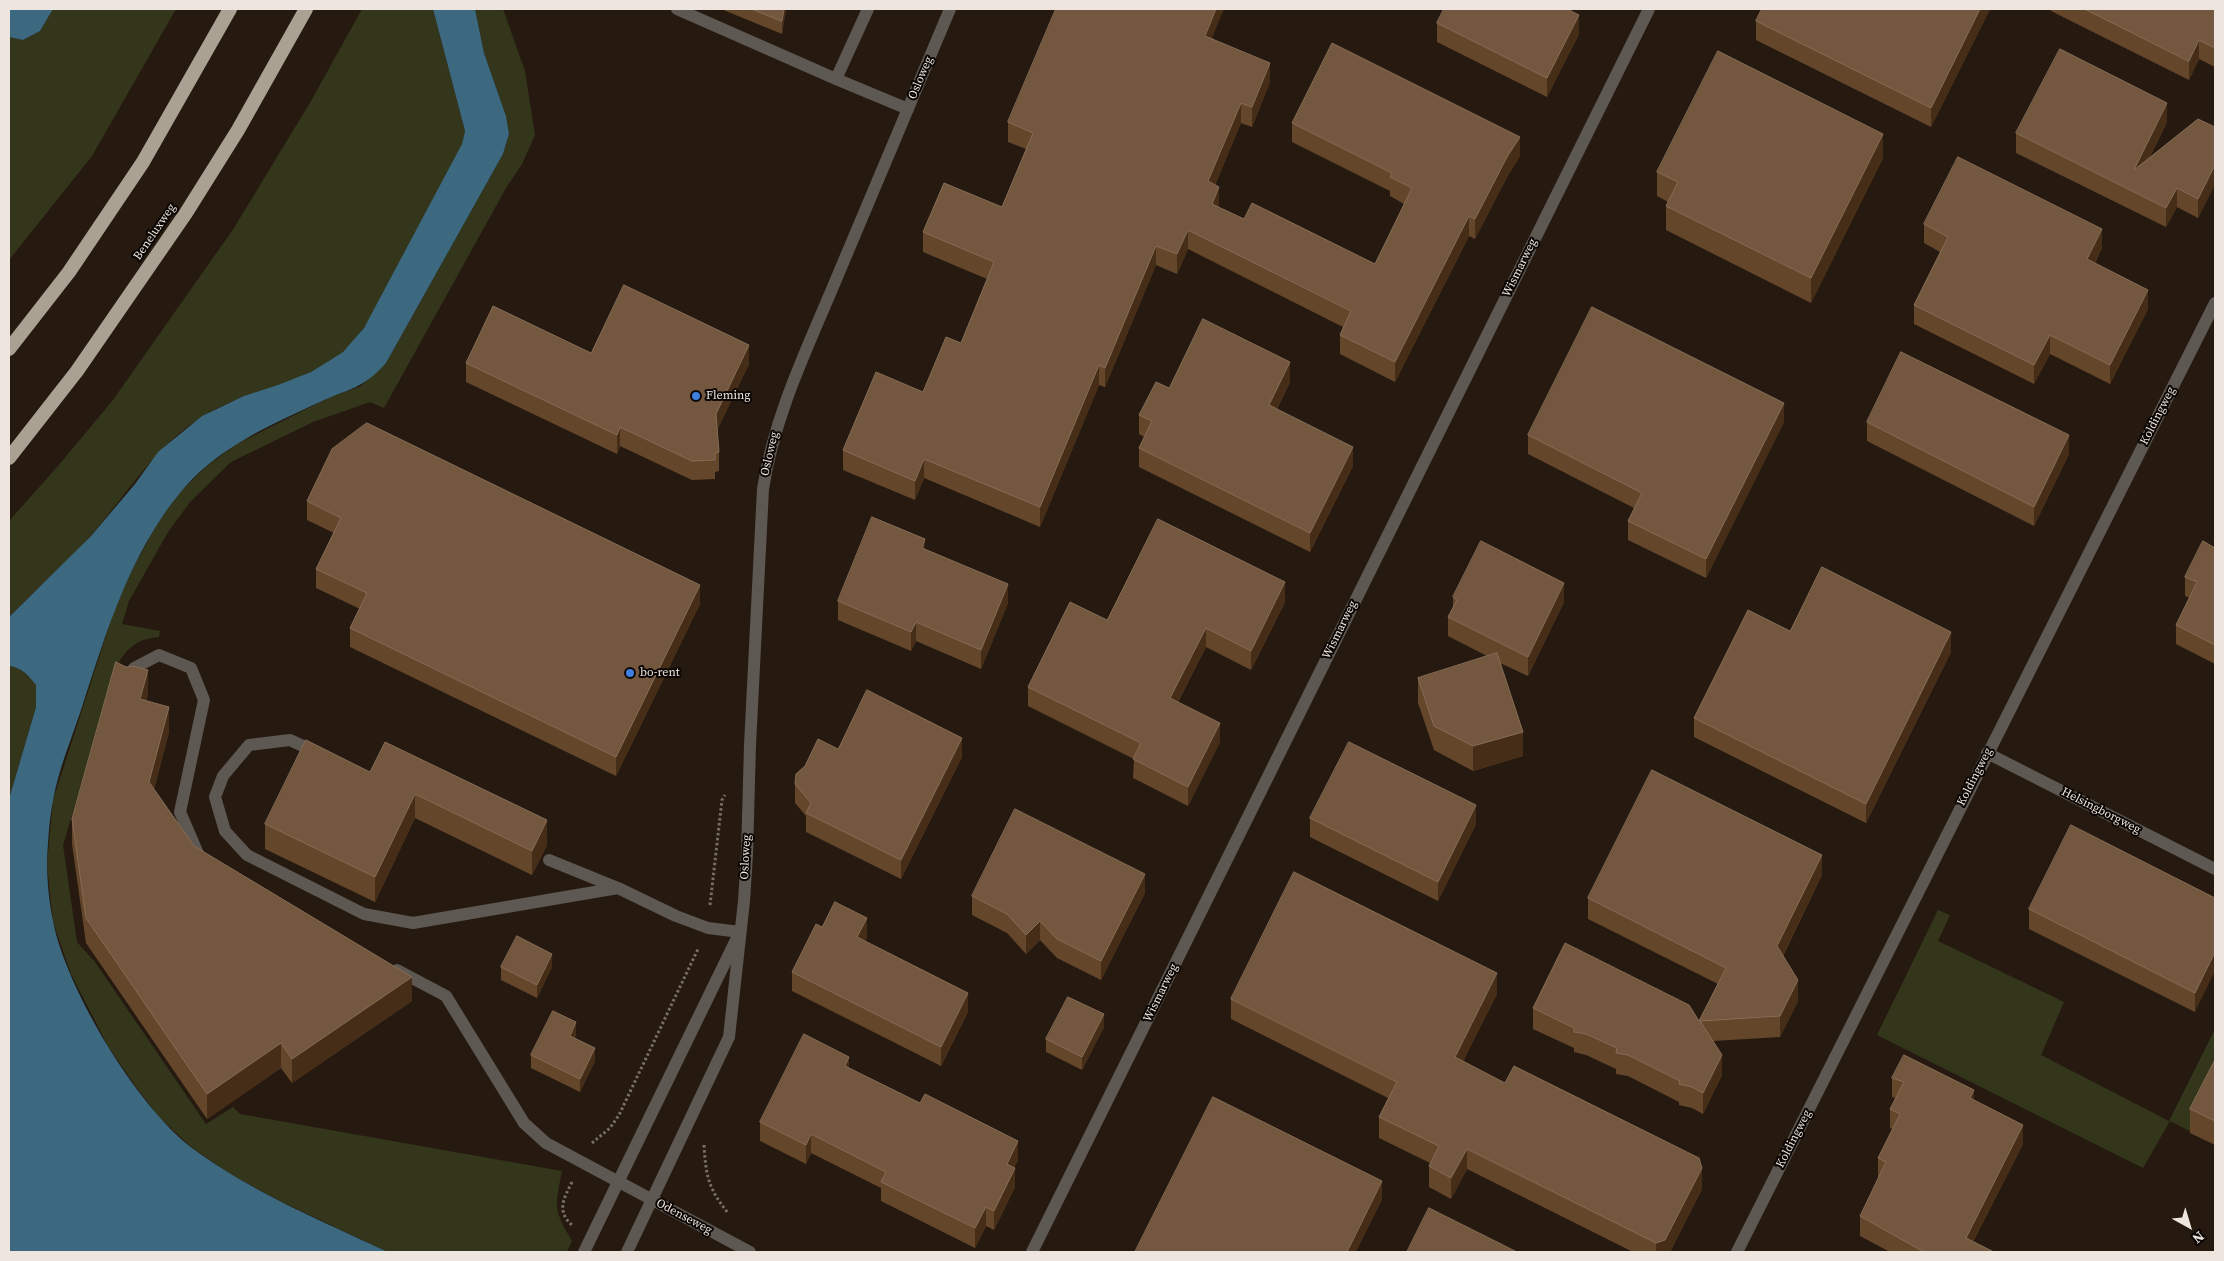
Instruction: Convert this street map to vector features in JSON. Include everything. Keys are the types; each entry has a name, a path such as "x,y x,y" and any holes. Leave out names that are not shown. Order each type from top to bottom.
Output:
{"highway":[{"path":"9,349 69,272 137,170 230,9"},
{"name":"Beneluxweg","path":"9,458 77,371 186,213 238,130 306,9"}],"street":[{"path":"677,9 836,80 908,109"},
{"path":"836,80 868,9"},
{"name":"Osloweg","path":"627,1252 729,1037 747,854 750,745 763,489 768,454 782,411 950,9"},
{"name":"Wismarweg","path":"1032,1252 1649,9"},
{"name":"Koldingweg","path":"1737,1252 2215,303"},
{"path":"128,684 134,668 159,655 192,668 204,700 180,812 203,865 212,870"},
{"path":"332,759 290,740 249,746 223,776 216,798 225,831 247,855 364,914 413,923 618,888"},
{"name":"Helsingborgweg","path":"1987,753 2215,868"},
{"path":"548,860 618,888 676,916 708,928 740,932"},
{"name":"Osloweg","path":"584,1252 740,932"},
{"name":"Odenseweg","path":"386,964 446,996 524,1123 546,1143 750,1252"}],"path":[{"path":"591,1237 573,1226 562,1213 562,1204 589,1145 610,1128 619,1116 708,928 722,800 726,792"}],"green space":[{"path":"53,9 176,9 92,156 9,260 9,37 23,40 40,31"},
{"path":"362,9 433,9 465,131 462,145 371,317 347,348 327,363 310,373 220,407 186,428 156,456 82,545 9,617 9,521 113,400 234,228 311,101"},
{"path":"475,9 503,9 525,71 535,135 522,164 506,188 384,408 370,402 313,422 231,462 190,502 168,532 129,601 122,624 160,631 159,637 138,642 128,650 116,667 63,845 77,942 95,962 206,1124 233,1107 240,1114 562,1171 557,1208 561,1222 572,1241 567,1252 388,1252 282,1202 228,1173 190,1146 159,1117 134,1084 108,1046 71,974 53,922 47,864 53,800 115,608 134,566 157,524 181,491 208,465 237,444 328,398 361,386 386,363 503,154 509,134 506,116 484,53"},
{"path":"9,666 21,670 36,684 36,707 9,799"},
{"path":"1938,910 1950,915 1938,941 2064,1002 2041,1055 2169,1121 2215,1029 2215,1144 2170,1121 2143,1168 1877,1035"}],"water":[{"path":"9,9 53,9 40,31 23,40 9,37"},
{"path":"433,9 475,9 484,53 506,116 509,134 503,154 386,363 370,379 362,384 263,429 226,451 194,477 162,517 147,541 122,594 101,648 66,752 55,789 47,861 50,907 60,949 72,979 88,1012 107,1044 127,1076 149,1104 171,1129 192,1148 215,1164 287,1205 388,1252 9,1252 9,799 36,707 36,685 21,670 9,666 9,617 91,536 135,484 158,452 202,416 244,396 311,372 343,352 364,328 462,144 465,131"}],"building":[{"path":"752,9 784,9 782,21"},
{"path":"1056,9 1216,9 1205,36 1270,63 1252,107 1241,103 1208,181 1219,187 1212,204 1244,219 1252,203 1375,264 1412,188 1390,177 1392,173 1292,123 1332,43 1520,137 1507,157 1475,219 1469,216 1395,362 1340,335 1351,311 1188,230 1177,254 1156,246 1105,368 1099,365 1040,507 924,459 915,481 843,450 876,372 923,392 946,337 961,343 994,262 923,232 944,183 1002,207 1033,133 1008,122"},
{"path":"1444,9 1567,9 1579,15 1547,78 1437,23"},
{"path":"1762,9 1980,9 1931,108 1756,21"},
{"path":"2085,9 2215,9 2215,48 2199,40 2189,61"},
{"path":"2060,49 2167,103 2134,170 2198,119 2215,127 2215,165 2198,199 2177,188 2166,208 2016,133"},
{"path":"1718,51 1883,134 1811,278 1666,206 1678,182 1657,172"},
{"path":"1958,157 2102,229 2087,259 2148,290 2110,365 2050,335 2034,365 1914,305 1948,237 1924,224"},
{"path":"624,285 749,345 716,414 719,452 715,453 715,460 692,461 620,427 617,435 466,363 493,306 591,353"},
{"path":"1592,307 1784,403 1706,559 1628,521 1642,493 1528,435"},
{"path":"1203,319 1290,362 1269,405 1353,447 1310,533 1139,448 1152,421 1139,415 1156,382 1169,388"},
{"path":"1901,352 2069,435 2034,507 1867,422"},
{"path":"367,423 700,585 616,757 350,628 367,593 316,569 341,518 307,501 332,449"},
{"path":"872,517 925,539 922,548 1008,584 981,650 916,622 911,632 838,601"},
{"path":"1158,519 1285,582 1251,651 1206,628 1170,698 1220,723 1188,787 1133,759 1141,743 1028,687 1070,602 1107,620"},
{"path":"1481,541 1564,583 1528,657 1448,617 1457,600 1453,597"},
{"path":"2203,541 2215,548 2215,645 2176,625 2197,582 2185,577"},
{"path":"1822,567 1951,632 1866,804 1694,718 1748,610 1790,631"},
{"path":"1497,653 1523,732 1473,746 1434,726 1418,678"},
{"path":"116,662 126,667 133,666 148,670 140,699 169,707 149,782 194,846 412,977 292,1059 281,1043 207,1094 86,918 72,819"},
{"path":"867,690 962,738 901,860 806,813 811,803 795,784 796,774 805,766 818,739 838,749"},
{"path":"306,740 370,772 385,742 547,820 532,851 415,794 375,877 265,824"},
{"path":"1349,742 1476,805 1438,882 1310,818"},
{"path":"1652,770 1822,855 1777,946 1798,980 1780,1016 1700,1021 1722,1055 1703,1093 1692,1087 1679,1084 1680,1081 1628,1055 1616,1053 1617,1048 1586,1034 1574,1032 1574,1028 1533,1008 1565,943 1689,1005 1699,1021 1726,968 1588,898"},
{"path":"1015,809 1145,874 1101,961 1057,939 1040,921 1026,935 1007,914 972,896"},
{"path":"2071,825 2215,898 2215,952 2195,993 2029,909"},
{"path":"1294,872 1497,973 1455,1057 1505,1083 1514,1066 1699,1158 1702,1168 1665,1240 1656,1243 1467,1149 1451,1178 1429,1166 1439,1146 1379,1117 1397,1082 1231,999"},
{"path":"835,902 867,918 857,937 968,993 941,1047 792,972 816,924 822,927"},
{"path":"517,936 552,954 537,985 501,967"},
{"path":"1068,997 1104,1014 1082,1057 1046,1039"},
{"path":"553,1011 576,1022 570,1036 595,1048 580,1079 531,1055"},
{"path":"804,1034 849,1057 845,1066 920,1103 925,1094 1018,1141 1007,1164 1015,1168 994,1211 986,1207 975,1228 881,1182 886,1172 811,1134 806,1145 760,1122"},
{"path":"1904,1055 1974,1090 1970,1098 2023,1125 1966,1238 1994,1252 1924,1252 1860,1216 1886,1162 1878,1158 1900,1114 1890,1109 1904,1082 1892,1078"},
{"path":"2215,1060 2215,1121 2190,1109"},
{"path":"1213,1097 1382,1181 1347,1252 1135,1252"},
{"path":"1429,1208 1517,1252 1407,1252"}],"place":[{"name":"Fleming","path":"696,396"},
{"name":"bo-rent","path":"630,673"}]}
